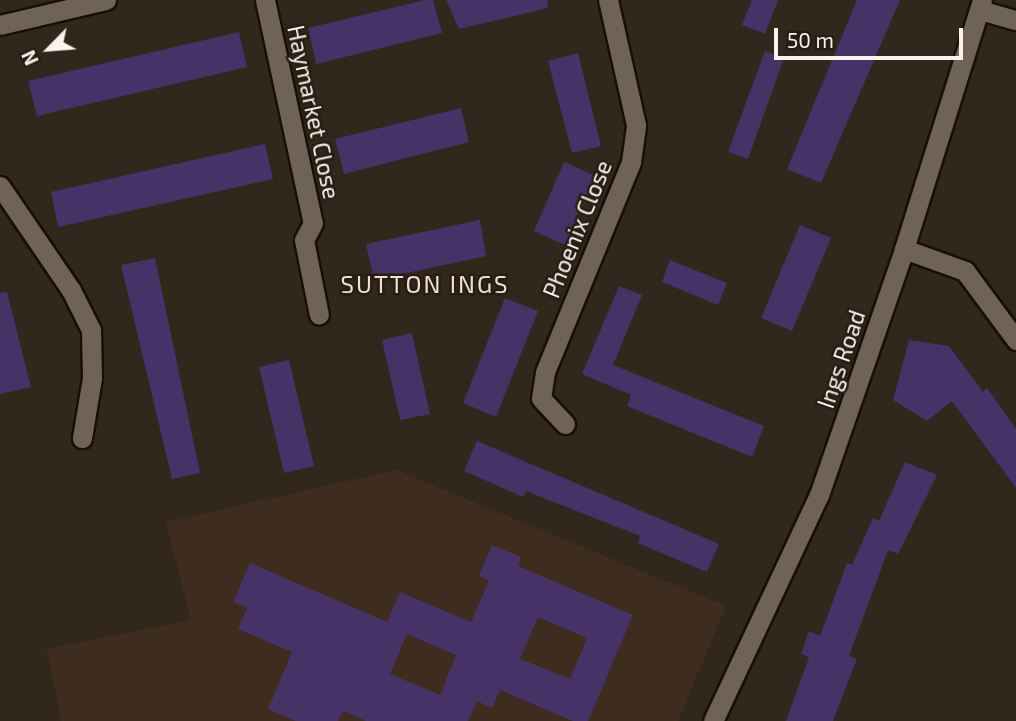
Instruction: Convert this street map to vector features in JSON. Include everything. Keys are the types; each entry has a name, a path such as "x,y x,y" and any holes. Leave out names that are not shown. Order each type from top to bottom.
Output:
{"street":[{"path":"0,25 106,0"},
{"name":"Haymarket Close","path":"265,0 313,223 304,240 320,315"},
{"name":"Phoenix Close","path":"565,424 541,398 545,372 631,162 636,125 608,0"},
{"path":"981,5 1016,20"},
{"name":"Ings Road","path":"713,721 819,495 904,249 981,5"},
{"path":"0,186 71,290 92,330 92,378 82,438"},
{"path":"904,249 965,271 1016,340"}],"shaded area":[{"path":"396,470 726,606 678,721 61,721 47,649 191,620 166,522"}],"building":[{"path":"433,0 442,33 316,64 308,28"},
{"path":"446,0 547,0 548,8 459,29"},
{"path":"752,0 778,0 765,34 742,25"},
{"path":"857,0 900,0 821,183 787,169"},
{"path":"239,32 247,67 37,116 28,81"},
{"path":"765,51 784,58 748,159 728,152"},
{"path":"578,53 601,146 572,153 548,61"},
{"path":"461,108 469,142 344,174 335,139"},
{"path":"265,144 273,179 58,227 51,192"},
{"path":"564,162 596,176 565,245 534,231"},
{"path":"480,220 486,256 374,280 366,244"},
{"path":"800,225 831,238 792,331 761,318"},
{"path":"155,258 200,473 172,479 121,265"},
{"path":"670,260 727,283 718,305 662,282"},
{"path":"619,286 642,295 613,365 764,426 752,457 627,406 631,395 582,374"},
{"path":"7,292 31,387 0,394 0,293"},
{"path":"505,298 538,311 496,417 463,403"},
{"path":"412,333 430,414 400,420 382,340"},
{"path":"909,340 949,346 983,392 987,388 1016,429 1016,488 952,401 927,421 893,400"},
{"path":"289,360 314,466 284,473 259,367"},
{"path":"477,441 719,544 707,572 638,543 640,536 526,491 523,497 464,471"},
{"path":"905,462 937,475 898,554 888,550 849,656 857,659 833,721 786,721 809,657 801,654 809,631 820,636 847,563 852,565 873,518 879,521"},
{"path":"492,545 521,557 518,566 633,615 588,721 573,721 500,690 492,708 477,701 468,721 366,721 343,711 338,721 296,721 268,709 292,652 238,629 247,608 233,602 250,563 387,622 400,592 471,622 489,581 479,576","holes":["538,617 587,638 570,679 520,659","407,634 456,655 440,695 390,674"]}],"district":[{"name":"SUTTON INGS","path":"425,284"}]}
